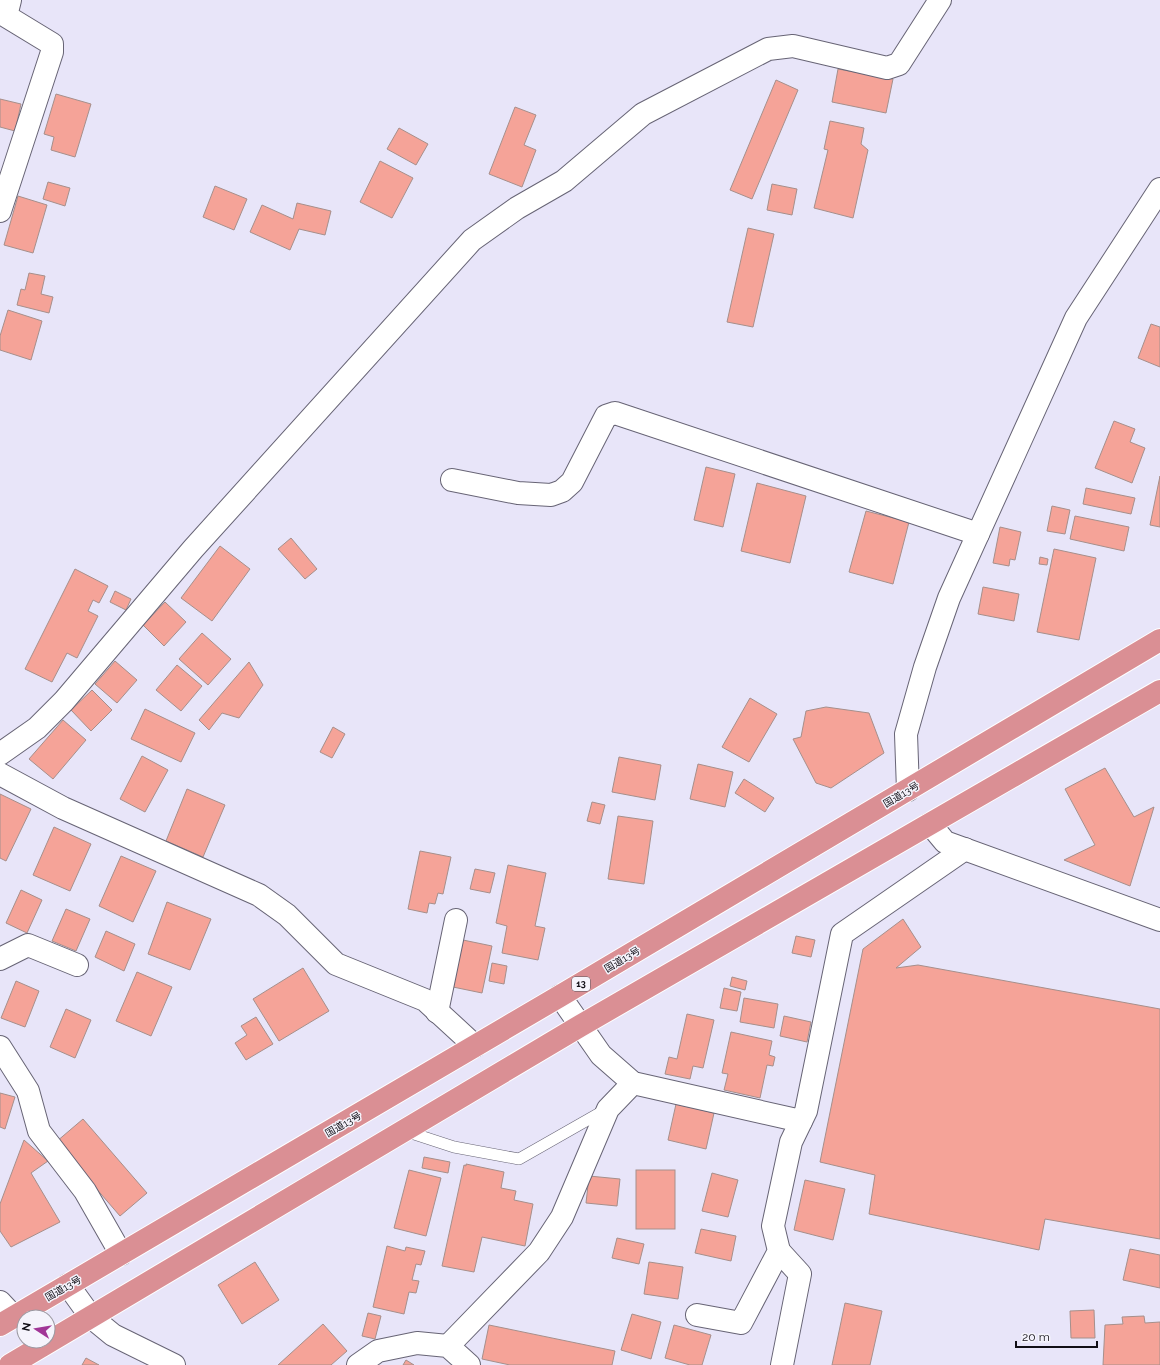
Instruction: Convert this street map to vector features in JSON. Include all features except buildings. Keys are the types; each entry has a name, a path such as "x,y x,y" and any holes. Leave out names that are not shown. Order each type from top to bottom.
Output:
{"highway":[{"name":"国道13号","path":"5,1315 68,1285 560,996 1160,640"},
{"path":"10,1365 580,1026 1160,691"}],"street":[{"path":"0,211 52,52 52,44 6,16 10,0"},
{"path":"0,754 37,728 64,701 193,549 472,240 517,208 564,180 643,114 768,49 793,46 887,68 898,64 940,0"},
{"path":"908,790 906,734 925,667 948,598 1076,318 1160,189"},
{"path":"452,480 518,494 551,495 562,491 572,482 606,416 615,413 978,534"},
{"path":"0,774 63,808 259,895 287,915 336,964 425,1000 474,1046"},
{"path":"930,824 945,842 1160,920"},
{"path":"782,1365 800,1274 779,1251 773,1226 791,1142 806,1112 842,934 965,849"},
{"path":"437,1012 456,920"},
{"path":"0,959 28,945 77,965"},
{"path":"560,996 601,1055 633,1082 801,1122"},
{"path":"0,1047 28,1090 39,1131 85,1191 121,1254"},
{"path":"448,1346 539,1252 562,1217 608,1109 633,1082"},
{"path":"697,1315 741,1323 779,1251"},
{"path":"68,1285 91,1317 113,1335 174,1365"},
{"path":"358,1365 378,1351 417,1343 448,1346 469,1365"}],"lane":[{"path":"404,1131 454,1147 519,1159 608,1109"}]}
